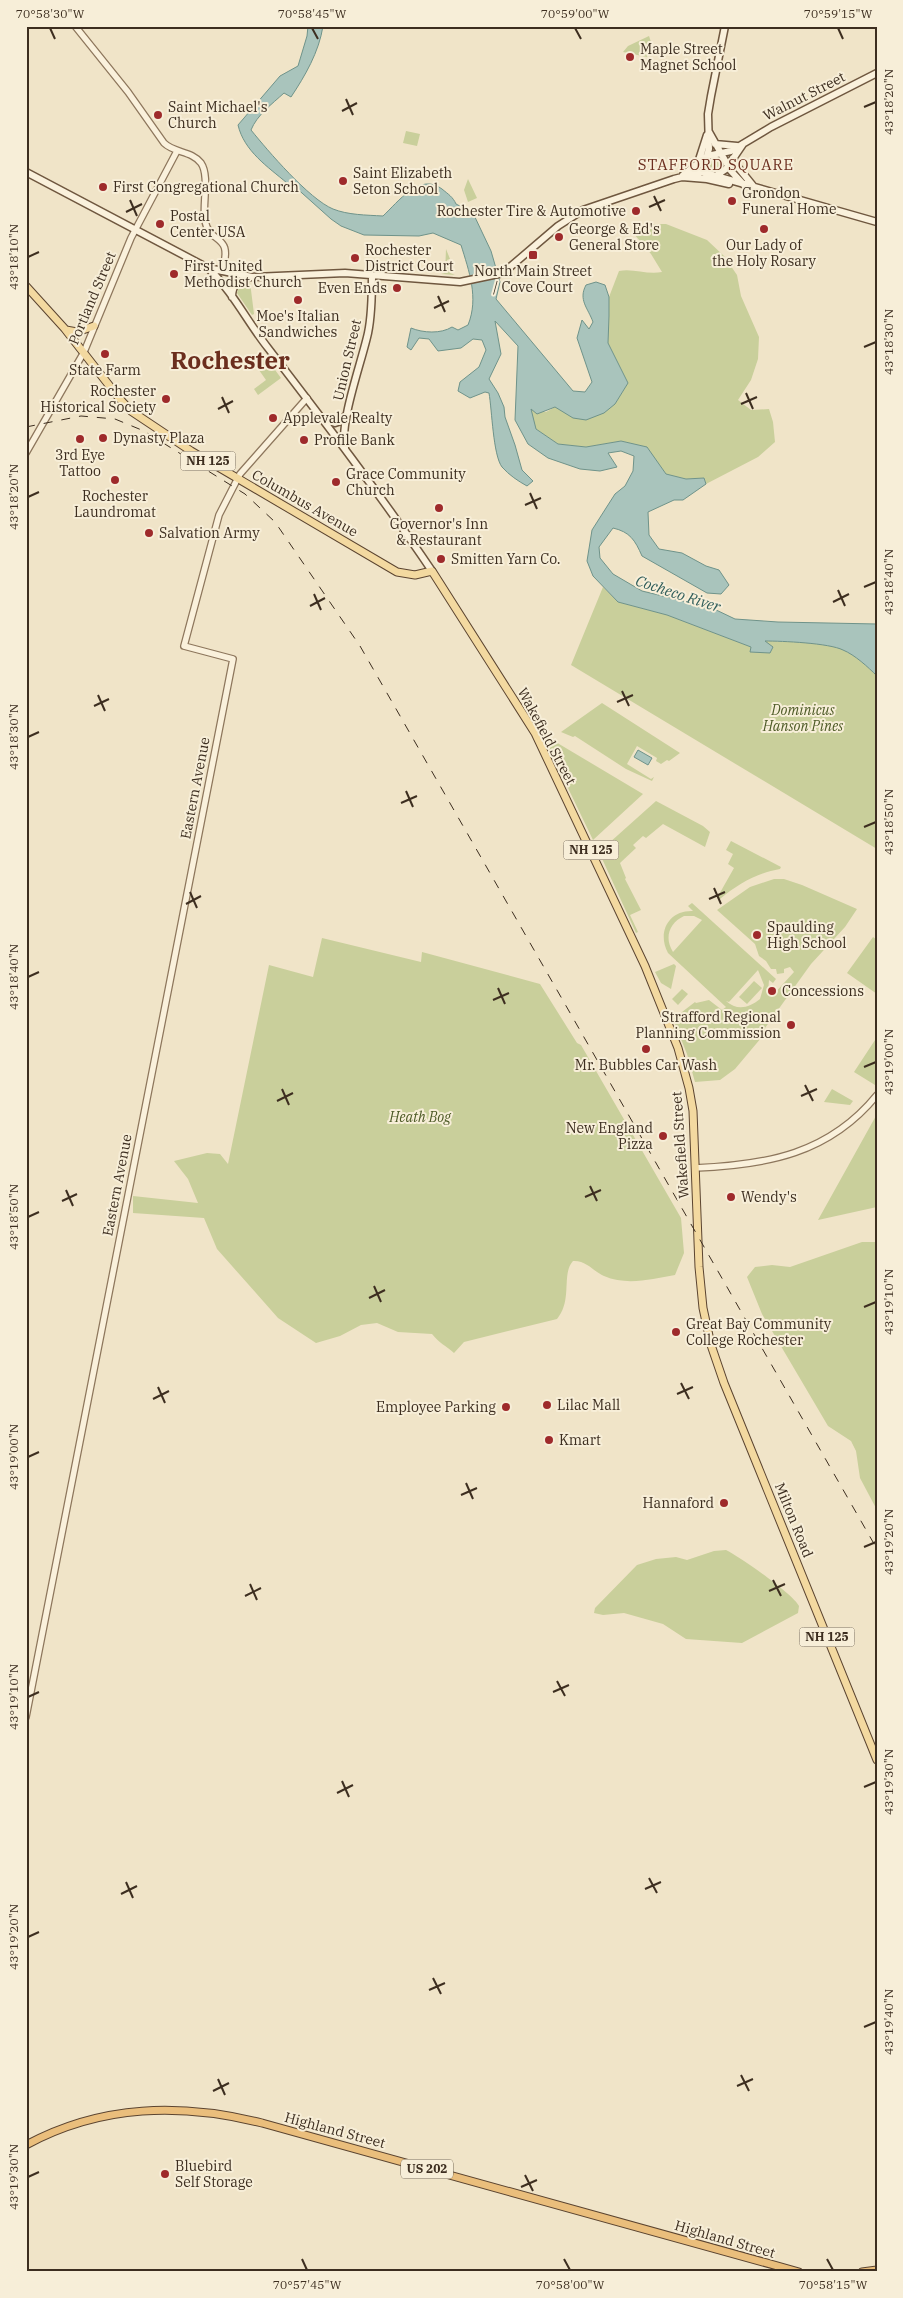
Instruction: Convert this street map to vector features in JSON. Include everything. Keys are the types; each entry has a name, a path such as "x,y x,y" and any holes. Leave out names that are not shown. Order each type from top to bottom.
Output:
{"highway":[{"name":"Highland Street","path":"26,2145 61,2129 116,2114 164,2109 216,2113 271,2125 780,2267"},
{"path":"780,2267 791,2272"},
{"name":"US 202","path":"780,2267 800,2272"},
{"path":"862,2272 877,2270"}],"main road":[{"path":"708,173 704,165 709,149 708,131 711,96 725,26"},
{"name":"Walnut Street","path":"721,154 731,151 740,144 877,73"},
{"path":"708,131 727,165 744,185"},
{"path":"698,163 708,131"},
{"path":"715,144 740,144"},
{"name":"Walnut Street","path":"727,165 740,144"},
{"path":"681,176 707,156 721,154"},
{"path":"733,158 754,187"},
{"path":"716,175 724,171 727,165"},
{"path":"26,172 208,268 252,277 331,273 372,274 467,282 499,275 514,266 546,235 578,212 693,173 716,175 744,185 877,222"},
{"path":"681,176 707,179 736,186 744,185"},
{"name":"Wakefield Street","path":"208,268 232,297 263,342 322,418 432,571 535,733 645,966 685,1070 693,1110 700,1285"},
{"name":"Union Street","path":"345,450 343,440 348,412 369,326 372,274"},
{"path":"232,297 233,289 238,282 252,277"},
{"name":"Columbus Avenue","path":"26,286 65,329 128,408 191,451 397,572 415,575 432,571"},
{"path":"65,329 77,332 94,326"},
{"path":"322,418 335,423 341,421 348,412"},
{"name":"Milton Road","path":"700,1285 707,1328 720,1373 877,1760"}],"street":[{"path":"74,26 128,92 167,146 188,154 201,163 205,174 206,224 223,244 227,252 222,271"},
{"name":"Portland Street","path":"26,453 84,352 135,230 177,151"},
{"path":"237,478 307,398"},
{"name":"Eastern Avenue","path":"26,1717 233,659 184,646 219,515 237,478"},
{"path":"695,1168 763,1161 801,1152 842,1129 877,1095"}],"green space":[{"path":"649,36 651,42 647,57 623,52 628,46"},
{"path":"406,131 420,134 417,146 403,143"},
{"path":"715,158 721,164 715,170 709,164"},
{"path":"468,179 477,198 468,202 464,190"},
{"path":"651,224 666,224 707,240 724,256 737,275 741,296 759,337 758,359 751,380 738,400 751,410 769,409 773,422 775,442 758,457 706,484 704,478 686,479 666,474 646,447 621,441 586,447 558,444 536,429 530,409 546,412 555,407 615,404 628,383 608,343 609,297 619,271 662,272 651,254 634,234"},
{"path":"446,249 450,259 447,260 450,273 455,275 441,274 445,273"},
{"path":"250,282 254,314 252,315 237,293 240,285"},
{"path":"264,355 281,378 258,395 254,389 266,380 254,363"},
{"name":"Dominicus Hanson Pines","path":"603,587 618,602 667,615 751,647 750,652 764,641 826,645 848,652 877,676 877,849 571,665"},
{"path":"602,703 680,753 661,764 656,761 657,758 637,746 627,764 651,779 654,777 652,781 626,769 575,736 573,737 561,732"},
{"path":"543,736 643,794 593,840"},
{"path":"656,801 703,826 710,832 705,847 663,824 646,838 643,836 633,845 636,848 620,863 625,879 641,910 630,915 638,932 636,933 599,852"},
{"path":"731,841 781,867 748,880 720,899 717,898 734,868 728,864 733,854 726,850"},
{"path":"774,879 784,879 857,909 845,927 811,964 765,1028 766,1032 735,1069 720,1080 695,1082 687,1054 673,1019 695,1002 709,1000 722,1010 726,1007 668,953 665,945 664,931 667,924 677,914 693,911 688,906 692,903 776,979 773,983 769,980 768,992 773,995 794,972 790,967 784,969 784,973 777,974 776,969 771,969 766,961 759,956 755,944 717,910 750,887","holes":["684,916 694,916 702,920 673,952 669,941 670,931 675,923","758,970 764,985 760,999 752,1005 743,1007 734,1006 726,1001 729,1002"]},
{"path":"873,937 877,940 877,994 847,973"},
{"name":"Heath Bog","path":"322,938 421,962 422,952 540,984 577,1043 581,1045 681,1218 684,1253 675,1275 640,1281 622,1281 604,1276 582,1262 573,1261 568,1273 565,1304 557,1319 464,1342 454,1353 432,1334 398,1332 377,1323 361,1325 340,1336 316,1343 278,1318 217,1249 204,1218 133,1213 133,1196 198,1203 188,1179 174,1161 207,1153 220,1154 228,1164 269,965 313,977"},
{"path":"674,964 676,966 671,989 661,983 655,972"},
{"path":"754,981 762,988 747,1004 739,997"},
{"path":"682,989 688,994 678,1005 672,999"},
{"path":"877,1037 877,1083 875,1085 854,1072"},
{"path":"832,1089 853,1101 850,1105 824,1102"},
{"path":"877,1114 877,1207 818,1220"},
{"path":"862,1242 877,1242 877,1510 860,1478 856,1451 851,1441 828,1426 762,1314 747,1277 755,1267 772,1265 790,1267"},
{"path":"726,1550 754,1568 795,1600 799,1606 798,1613 742,1643 686,1639 663,1624 624,1613 603,1615 594,1613 595,1608 637,1565 656,1559 676,1557 687,1560 714,1551"}],"water":[{"path":"308,26 323,26 315,54 306,72 291,97 284,93 261,115 251,130 289,174 312,195 323,204 339,211 383,216 402,197 418,186 434,185 442,189 452,197 456,204 473,213 491,251 500,282 496,299 573,391 585,392 592,382 577,338 582,320 589,329 593,322 583,300 584,290 586,285 596,282 605,285 609,297 608,343 628,383 615,404 604,413 586,420 573,418 555,407 537,414 531,409 536,429 558,444 586,447 621,441 647,447 666,474 686,479 704,478 706,484 683,500 674,500 648,512 649,535 659,549 682,553 706,566 719,570 729,585 721,594 707,593 642,556 637,545 628,534 613,528 599,547 600,558 613,574 642,591 712,608 735,619 877,624 877,676 843,650 817,644 765,641 773,647 770,653 750,652 751,647 667,615 618,602 593,576 587,561 592,530 615,494 625,486 633,471 634,456 621,451 608,453 617,467 600,471 580,469 548,458 528,444 515,420 518,346 495,321 501,354 489,379 504,407 505,417 522,470 533,481 527,486 517,480 502,467 499,461 493,432 489,393 485,392 470,398 458,391 460,382 479,367 486,350 482,340 473,339 461,348 438,351 429,339 419,338 411,350 407,347 411,328 432,332 443,331 452,327 458,330 468,325 473,305 473,295 470,275 461,245 433,233 419,236 364,235 341,226 258,158 251,151 241,134 238,125 280,76 298,66"},
{"path":"638,750 652,758 648,765 634,757"}],"railway":[{"path":"26,427 81,416 115,419 144,431 245,494 275,522 360,646 877,1549"}],"place":[{"name":"Maple Street Magnet School","path":"630,57"},
{"name":"Saint Michael's Church","path":"158,115"},
{"name":"Saint Elizabeth Seton School","path":"343,181"},
{"name":"First Congregational Church","path":"103,187"},
{"name":"Grondon Funeral Home","path":"732,201"},
{"name":"Rochester Tire & Automotive","path":"636,211"},
{"name":"Postal Center USA","path":"160,224"},
{"name":"Our Lady of the Holy Rosary","path":"764,229"},
{"name":"George & Ed's General Store","path":"559,237"},
{"name":"North Main Street / Cove Court","path":"533,255"},
{"name":"Rochester District Court","path":"355,258"},
{"name":"First United Methodist Church","path":"174,274"},
{"name":"Even Ends","path":"397,288"},
{"name":"Moe's Italian Sandwiches","path":"298,300"},
{"name":"State Farm","path":"105,354"},
{"name":"Rochester Historical Society","path":"166,399"},
{"name":"Applevale Realty","path":"273,418"},
{"name":"Dynasty Plaza","path":"103,438"},
{"name":"3rd Eye Tattoo","path":"80,439"},
{"name":"Profile Bank","path":"304,440"},
{"name":"Rochester Laundromat","path":"115,480"},
{"name":"Grace Community Church","path":"336,482"},
{"name":"Governor's Inn & Restaurant","path":"439,508"},
{"name":"Salvation Army","path":"149,533"},
{"name":"Smitten Yarn Co.","path":"441,559"},
{"name":"Spaulding High School","path":"757,935"},
{"name":"Concessions","path":"772,991"},
{"name":"Strafford Regional Planning Commission","path":"791,1025"},
{"name":"Mr. Bubbles Car Wash","path":"646,1049"},
{"name":"New England Pizza","path":"663,1136"},
{"name":"Wendy's","path":"731,1197"},
{"name":"Great Bay Community College Rochester","path":"676,1332"},
{"name":"Lilac Mall","path":"547,1405"},
{"name":"Employee Parking","path":"506,1407"},
{"name":"Kmart","path":"549,1440"},
{"name":"Hannaford","path":"724,1503"},
{"name":"Bluebird Self Storage","path":"165,2174"}],"district":[{"name":"STAFFORD SQUARE","path":"716,165"},
{"name":"Rochester","path":"230,361"}],"water label":[{"name":"Cocheco River","path":"678,594"}]}
